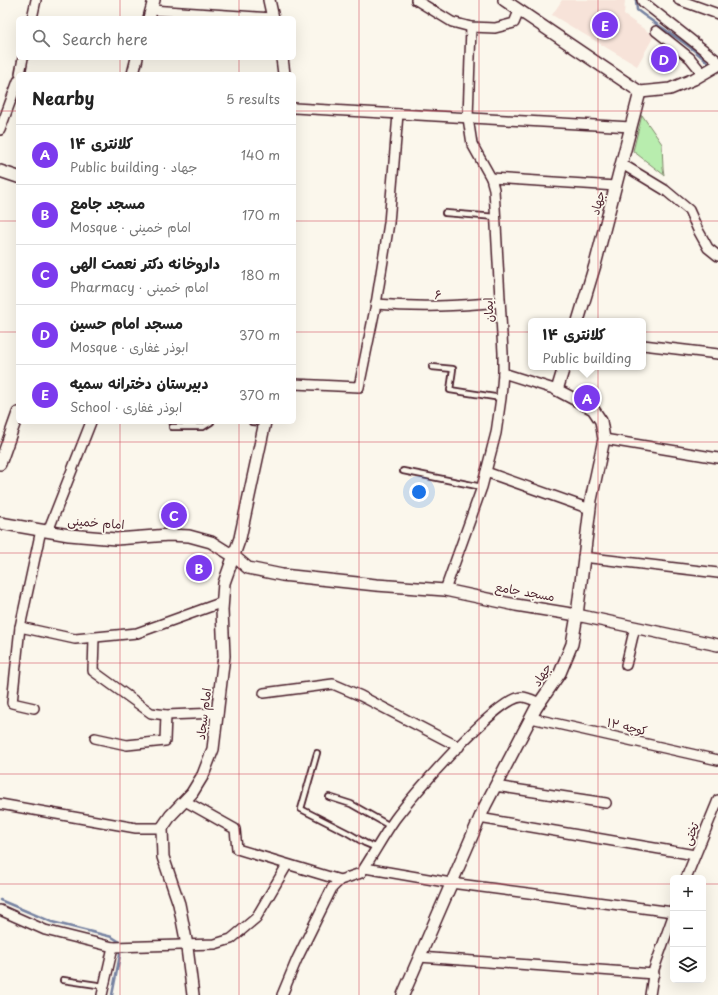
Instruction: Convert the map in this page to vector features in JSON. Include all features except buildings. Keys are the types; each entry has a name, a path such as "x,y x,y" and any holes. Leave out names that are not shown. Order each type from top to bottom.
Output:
{"street":[{"path":"32,16 36,0"},
{"path":"269,0 273,16"},
{"path":"416,0 452,22 471,27 495,28 514,23 519,11"},
{"path":"504,0 640,92 670,89 694,79 712,69"},
{"path":"642,0 718,61"},
{"path":"679,0 718,14"},
{"path":"151,9 246,16"},
{"name":"ایمان","path":"445,590 465,538 482,487 496,433 503,373 494,190 492,178 472,144 468,118 471,27"},
{"path":"656,31 690,58 712,69"},
{"path":"20,72 23,60"},
{"path":"134,72 136,60"},
{"path":"282,60 284,72"},
{"path":"0,130 16,86"},
{"name":"جهاد","path":"579,318 595,265 640,92"},
{"path":"296,108 631,127"},
{"path":"296,384 358,387 376,304 389,224 398,114"},
{"path":"622,164 665,190 689,210 708,248 718,256"},
{"path":"0,170 16,175"},
{"path":"492,178 616,186"},
{"name":"۶","path":"376,304 411,307 454,306 500,302"},
{"path":"646,344 718,354"},
{"path":"503,373 557,390 563,370"},
{"name":"جهاد","path":"403,995 479,818 530,718 560,673 572,644 590,509 604,438 601,422 593,409 557,390"},
{"path":"0,464 16,419"},
{"path":"34,708 12,703 20,628 44,531 89,424"},
{"name":"امام سجاد","path":"162,828 171,815 192,793 202,775 213,749 224,656 222,602 224,583 235,557 265,424"},
{"path":"604,438 718,458"},
{"path":"486,472 590,509"},
{"name":"امام خمینی","path":"0,523 44,531 116,539 169,535 189,536 211,542 235,557"},
{"name":"مسجد جامع","path":"235,557 248,568 282,575 376,585 445,590 516,605 577,614 718,645"},
{"path":"583,557 718,573"},
{"path":"20,628 75,639 94,638 137,632 222,602"},
{"path":"626,665 635,627"},
{"path":"94,638 93,671 151,713 218,713"},
{"path":"264,693 333,684 361,696 459,747"},
{"path":"282,995 297,958 332,888 340,880 361,873 390,826 417,791 493,712 510,701 522,697 540,703"},
{"path":"95,738 127,745 165,741 166,714"},
{"name":"کوچه ۱۲","path":"530,718 718,760"},
{"path":"495,786 606,803"},
{"name":"تختی","path":"687,875 718,800"},
{"path":"185,801 236,829 237,849 340,880"},
{"path":"0,804 136,828 162,828 163,857 179,904 193,995"},
{"path":"479,818 695,855"},
{"path":"0,910 45,930 114,947 215,944 231,939 256,918 287,865"},
{"path":"365,868 451,883 670,912"},
{"path":"650,995 654,974 670,925"},
{"path":"103,990 114,947"},
{"path":"419,958 654,974"}],"lane":[{"path":"445,213 496,217"},
{"path":"432,367 453,369 450,390 501,398"},
{"path":"172,427 202,427 208,424"},
{"path":"403,471 482,487"},
{"path":"317,753 301,809 377,848"},
{"path":"330,797 351,804 390,826"},
{"path":"63,980 103,990"}],"shaded area":[{"path":"562,0 625,0 624,15 654,36 637,66 552,15"}],"green space":[{"path":"642,115 662,144 664,175 633,151"}],"waterway":[{"path":"636,0 637,10 685,43 711,66"},
{"path":"0,900 52,922 112,937 120,942 120,955 112,995"}],"place":[{"name":"دبیرستان دخترانه سمیه","path":"605,25"},
{"name":"مسجد امام حسین","path":"664,59"},
{"name":"کلانتری ۱۴","path":"587,398"},
{"name":"داروخانه دکتر نعمت الهی","path":"174,515"},
{"name":"مسجد جامع","path":"199,568"}]}
